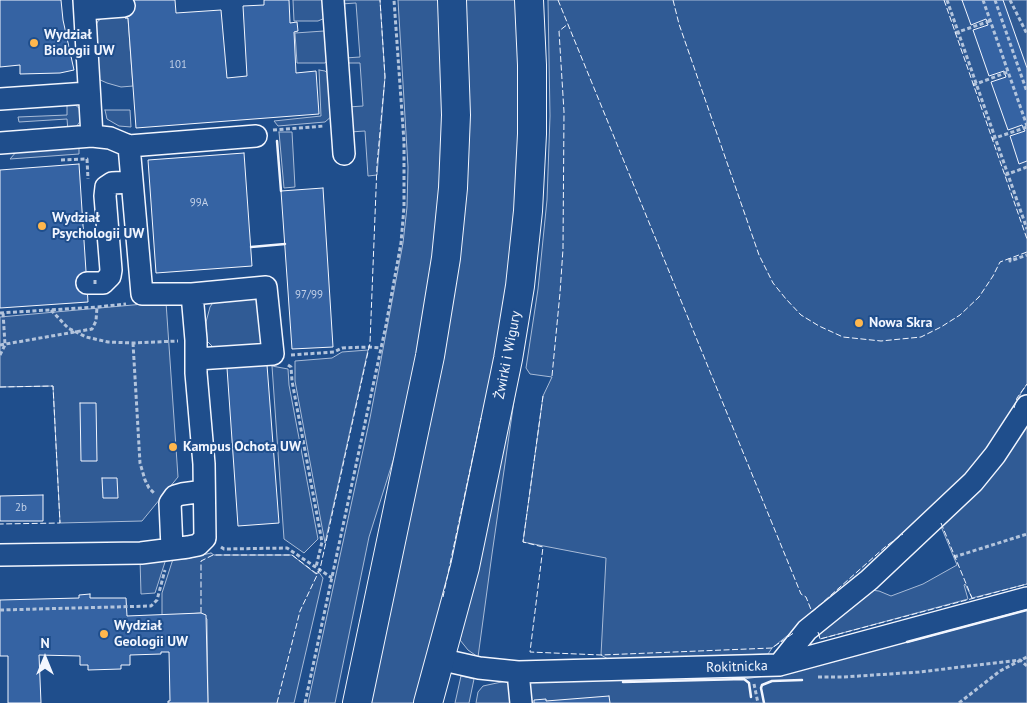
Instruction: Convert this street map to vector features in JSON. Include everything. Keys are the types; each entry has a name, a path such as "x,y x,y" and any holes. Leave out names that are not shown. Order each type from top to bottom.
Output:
{"main road":[{"path":"357,703 430,356 445,266 453,188 455,131 452,0"},
{"name":"Żwirki i Wigury","path":"428,703 465,567 506,366 520,286 528,211 532,143 532,65 529,0"}],"street":[{"path":"333,0 344,154"},
{"path":"92,136 88,93 90,76 85,4 124,6"},
{"path":"0,99 88,93"},
{"path":"0,143 92,136 110,138 129,146 266,133"},
{"path":"129,146 142,294 192,294 266,287 273,354 196,350"},
{"path":"94,288 110,276 111,270 105,196 106,187 112,183 132,182"},
{"path":"0,555 141,553 198,545 205,538 204,464 196,373 192,294"},
{"path":"779,665 807,630 869,580 973,482 995,455 1027,406"},
{"path":"172,548 170,503 175,496 204,491"},
{"name":"Rokitnicka","path":"439,659 479,668 518,672 779,665 1027,598"},
{"path":"518,672 520,703"}],"path":[{"path":"305,703 397,270 404,208 404,142 394,0"},
{"path":"947,0 1006,174 1027,229"},
{"path":"983,0 1027,126 994,138"},
{"path":"995,0 1027,92"},
{"path":"1010,0 1027,34"},
{"path":"957,33 990,21"},
{"path":"975,84 1008,72"},
{"path":"266,133 342,125"},
{"path":"58,161 87,159 89,187"},
{"path":"1006,174 1027,167"},
{"path":"1010,258 1010,261 1027,255"},
{"path":"0,346 92,329 96,321 97,307 94,288"},
{"path":"0,355 5,345 1,312 132,304 142,294"},
{"path":"51,310 68,328 86,337 108,342 196,350"},
{"path":"133,343 142,472 149,488 170,503"},
{"path":"273,354 290,356 334,352 342,348 381,348"},
{"path":"273,354 291,367 322,542 316,567"},
{"path":"954,557 1027,534"},
{"path":"205,538 224,549 288,548 332,578"},
{"path":"0,610 151,606 157,600 172,548"},
{"path":"810,677 844,677 910,672 1027,658"},
{"path":"1020,660 1027,666"},
{"path":"959,703 1000,671 1020,660"}],"shaded area":[{"path":"293,0 326,0 325,18 318,21 294,21"},
{"path":"341,0 380,0 385,77 377,175 368,176 365,131 350,132 348,107 363,106 360,63 345,63 345,58 360,57 356,3 341,4"},
{"path":"398,0 439,0 443,124 436,237 418,351 397,448 369,537 335,703 308,703 370,418 403,243 407,207 408,167"},
{"path":"463,0 519,0 522,94 510,284 461,533 418,703 368,703 445,336"},
{"name":"Nowa Skra","path":"548,0 1027,0 1027,384 1012,415 968,475 848,587 772,648 768,654 608,659 601,655 606,558 523,542 543,396 552,377 530,374 526,368 538,289 547,200 550,116"},
{"path":"125,16 125,18 128,18 133,86 121,87 98,79 95,27 98,21 104,17"},
{"path":"324,31 327,33 329,58 325,63 297,63 295,33"},
{"path":"319,70 325,71 331,76 333,115 325,122 278,126 274,121 321,116"},
{"path":"67,101 72,102 80,109 81,120 74,130 68,131 67,119 19,122 18,117 67,115"},
{"path":"105,110 130,110 131,127 119,126 107,119"},
{"path":"279,132 292,132 295,187 284,188"},
{"path":"79,147 79,154 10,159 17,151"},
{"path":"254,296 260,301 262,345 229,350 213,347 207,341 206,322 210,307 216,298"},
{"path":"166,302 178,477 142,521 60,523 53,386 0,387 0,317"},
{"path":"368,350 325,543 295,381 295,361 332,358 342,352"},
{"path":"272,366 288,369 289,385 318,539 304,553 284,539"},
{"path":"515,394 478,657 468,650 460,640 512,399"},
{"path":"1027,423 1027,584 972,598 965,584 968,599 820,639 817,627 870,590 879,591 891,596 923,584 957,565 940,524"},
{"path":"211,553 214,555 292,555 316,574 318,571 323,578 294,703 208,703 207,619 200,613 162,616 162,593 173,559 186,559"},
{"path":"140,559 166,559 155,593 141,594"},
{"path":"1027,610 1027,703 476,703 478,692 483,686 506,681 622,678 623,682 744,679 793,672"},
{"path":"461,676 474,679 469,703 455,703"}],"building":[{"name":"Wydział Biologii UW","path":"0,0 61,0 63,20 74,70 60,73 20,74 20,65 0,67"},
{"path":"124,0 175,0 176,13 221,10 227,78 247,76 243,6 264,5 264,0 289,0 290,23 297,22 298,31 294,32 296,73 316,71 319,114 136,128 128,18 125,18"},
{"path":"962,0 1003,0 1027,68 1027,161 1019,164 1010,136 1025,131 1022,125 1008,130 991,82 1006,77 1004,71 989,76 973,30 988,25 986,19 971,25"},
{"path":"244,153 252,266 156,273 148,160"},
{"name":"Wydział Psychologii UW","path":"79,164 88,302 0,308 0,170"},
{"path":"323,188 333,347 292,349 281,191"},
{"path":"267,365 279,523 238,526 227,368"},
{"path":"80,403 96,403 97,461 81,461"},
{"path":"102,478 117,478 118,498 103,498"},
{"path":"43,495 43,521 0,521 0,496"},
{"name":"Wydział Geologii UW","path":"90,594 90,598 126,598 127,616 201,613 206,615 208,703 168,703 170,701 169,652 161,652 161,654 130,655 130,665 121,665 121,669 88,670 88,665 80,665 80,656 39,655 41,703 8,703 8,656 0,656 0,600 79,598 79,595"},
{"path":"609,696 610,703 534,703 534,700 546,699 546,701"}],"fence":[{"path":"277,703 300,611 320,569 370,343 377,165 385,77 380,0"},
{"path":"558,0 801,594 806,597 812,612 885,547 903,534"},
{"path":"673,0 679,24 759,255 773,283 801,315 843,337 881,341 921,337 960,315 979,297 1000,262 1027,252"},
{"path":"944,0 1027,239"},
{"path":"552,376 563,249 564,112 559,31 568,24"},
{"path":"1014,408 1017,398 1027,384"},
{"path":"0,387 53,386 60,523 0,524"},
{"path":"543,396 523,542 543,547 530,652 601,655 772,648 795,632"},
{"path":"443,597 481,418"},
{"path":"941,523 972,598"},
{"path":"201,613 201,561 213,555 292,555 317,574"},
{"path":"818,632 820,639 1027,584"}],"wall":[{"path":"277,141 281,191"},
{"path":"251,247 285,244"},
{"path":"907,642 1027,610"},
{"path":"623,682 744,679 749,683 751,697"},
{"path":"764,703 762,685 772,681 802,680"}],"place":[{"name":"Wydział Biologii UW","path":"34,43"},
{"name":"Wydział Psychologii UW","path":"42,226"},
{"name":"Nowa Skra","path":"859,323"},
{"name":"Kampus Ochota UW","path":"173,447"},
{"name":"Wydział Geologii UW","path":"104,634"}]}
